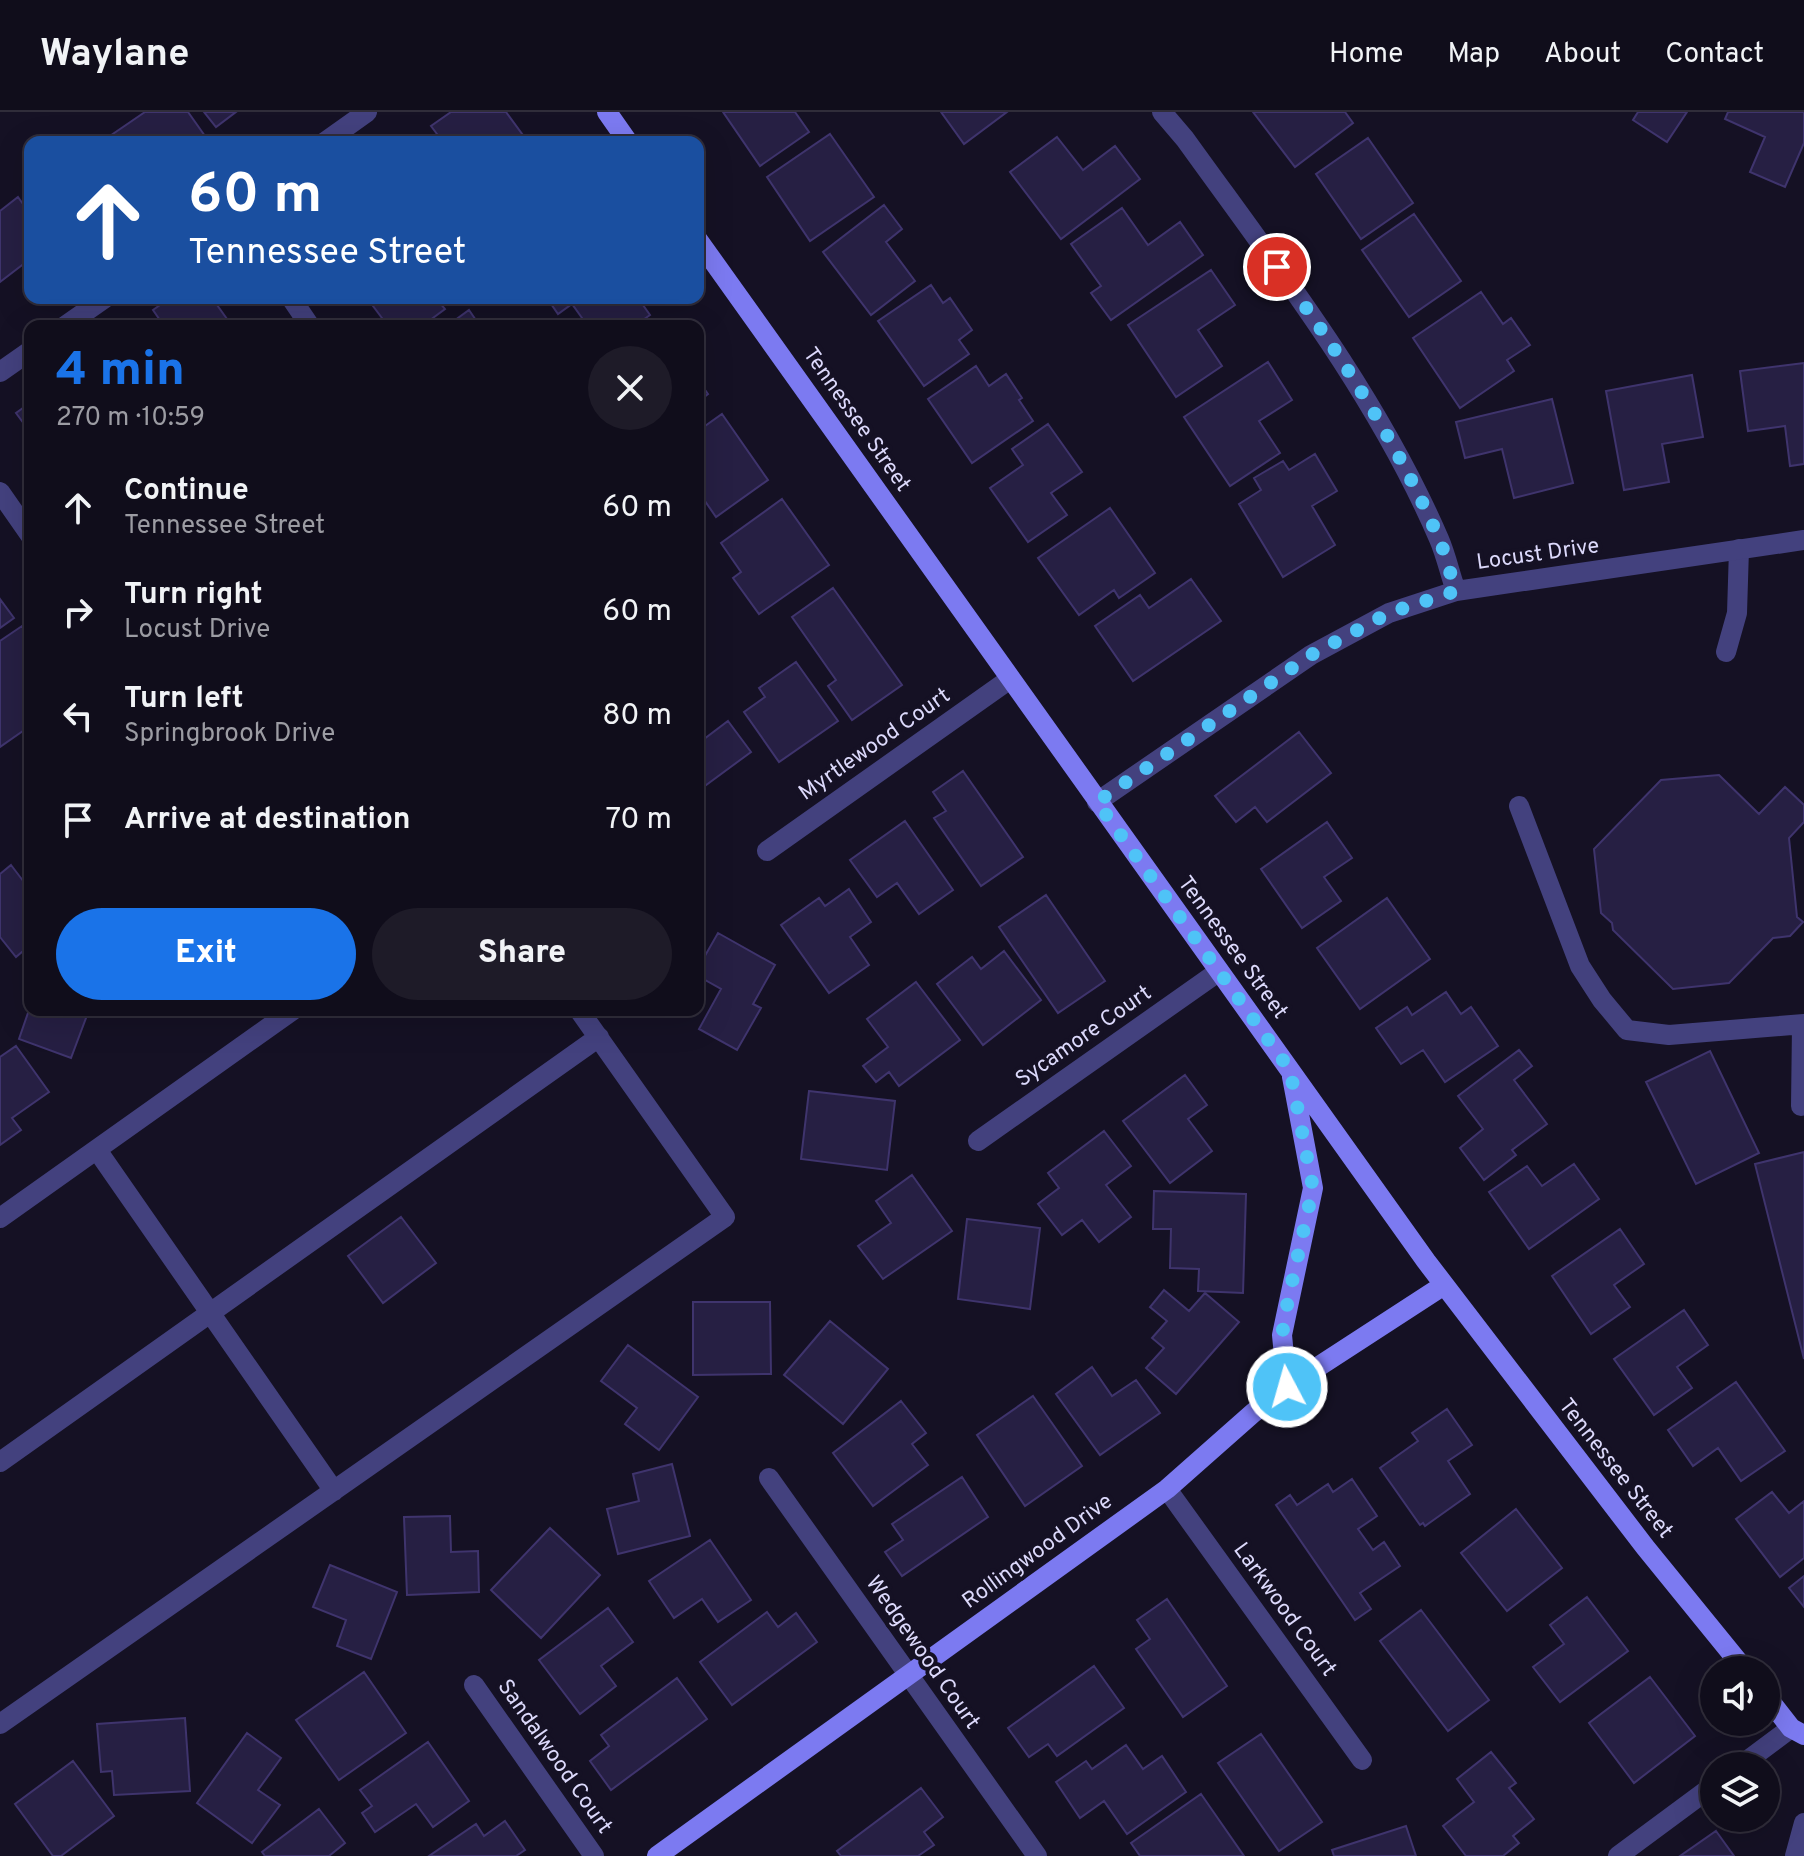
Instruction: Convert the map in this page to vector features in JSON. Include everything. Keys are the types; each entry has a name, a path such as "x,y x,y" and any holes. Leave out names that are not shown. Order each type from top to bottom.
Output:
{"main road":[{"path":"607,112 624,136"},
{"name":"Tennessee Street","path":"704,248 1444,1285 1645,1547 1734,1656"},
{"path":"1287,1387 1282,1335 1313,1188 1290,1070"},
{"name":"Rollingwood Drive","path":"657,1856 1167,1489 1287,1387 1444,1285"},
{"path":"1780,1712 1797,1731"}],"street":[{"path":"333,136 367,112"},
{"path":"1162,112 1185,139 1314,318 1386,432 1440,541 1456,591"},
{"path":"74,320 96,304"},
{"path":"0,372 24,355"},
{"path":"0,492 24,526"},
{"name":"Locust Drive","path":"1097,802 1311,655 1389,613 1456,591 1804,540"},
{"path":"1726,652 1737,613 1739,549"},
{"name":"Myrtlewood Court","path":"767,851 1010,679"},
{"path":"1519,806 1580,966 1627,1030 1669,1035 1803,1025 1801,1106"},
{"name":"Sycamore Court","path":"978,1141 1218,972"},
{"path":"0,1218 285,1016"},
{"path":"0,1724 725,1217 583,1016"},
{"path":"0,1462 599,1037"},
{"path":"97,1150 334,1491"},
{"name":"Wedgewood Court","path":"769,1478 1037,1856"},
{"name":"Larkwood Court","path":"1167,1489 1362,1760"},
{"name":"Sandalwood Court","path":"474,1685 594,1856"},
{"path":"1763,1752 1797,1731"},
{"path":"1618,1856 1700,1795"},
{"path":"1795,1856 1804,1823"}],"building":[{"path":"145,112 188,112 205,136 110,136"},
{"path":"204,112 236,112 216,127"},
{"path":"451,112 506,112 524,136 438,136 431,126"},
{"path":"723,112 795,112 809,132 760,166"},
{"path":"941,112 1007,112 964,144"},
{"path":"1253,112 1345,112 1353,123 1295,167"},
{"path":"1638,112 1687,112 1667,142 1633,120"},
{"path":"1728,112 1804,112 1804,143 1785,187 1750,172 1765,137 1725,119"},
{"path":"830,134 874,197 810,241 767,177"},
{"path":"1057,137 1083,170 1115,146 1140,179 1061,239 1010,172"},
{"path":"1368,138 1413,203 1361,239 1316,174"},
{"path":"18,197 24,206 24,264 0,282 0,211"},
{"path":"884,205 902,229 886,242 915,281 871,315 823,252"},
{"path":"1122,208 1148,245 1180,222 1203,255 1111,320 1091,293 1101,286 1071,244"},
{"path":"1414,214 1461,281 1409,317 1362,250"},
{"path":"1211,270 1235,305 1198,330 1222,366 1176,397 1128,325"},
{"path":"931,285 943,303 950,298 972,330 959,340 969,354 924,386 878,321"},
{"path":"1481,292 1503,324 1511,318 1530,345 1507,360 1514,371 1460,408 1413,338"},
{"path":"162,304 216,304 228,320 160,320 153,310"},
{"path":"372,304 441,304 445,309 430,320 384,320"},
{"path":"551,304 572,304 558,314"},
{"path":"572,304 642,304 650,315 643,320 579,320 582,318"},
{"path":"469,310 476,320 455,320"},
{"path":"1268,362 1292,400 1259,421 1280,453 1230,486 1184,417"},
{"path":"1804,363 1804,464 1790,466 1785,426 1748,431 1740,371"},
{"path":"976,366 989,386 1006,374 1033,421 972,463 928,399"},
{"path":"1692,375 1703,437 1662,444 1669,482 1624,490 1606,391"},
{"path":"1552,399 1573,483 1514,498 1502,449 1465,458 1456,422"},
{"path":"24,407 24,424 16,413"},
{"path":"722,414 768,480 716,517 704,500 704,427"},
{"path":"1048,424 1082,472 1051,493 1067,515 1028,542 990,488 1023,465 1012,449"},
{"path":"1315,454 1337,491 1312,506 1335,545 1283,577 1239,504 1261,490 1254,478 1283,461 1289,470"},
{"path":"782,499 829,565 759,614 733,578 741,572 721,543"},
{"path":"1110,508 1155,573 1119,598 1114,590 1079,615 1038,558"},
{"path":"1191,579 1221,621 1133,681 1095,626 1140,595 1149,608"},
{"path":"833,588 902,685 852,720 828,686 836,680 792,617"},
{"path":"0,599 14,618 0,628"},
{"path":"22,626 24,629 24,730 0,747 0,641"},
{"path":"796,662 838,721 779,762 744,712 765,697 759,688"},
{"path":"728,721 751,752 704,787 704,739"},
{"path":"1299,732 1331,773 1267,822 1255,807 1236,822 1215,796"},
{"path":"963,771 1023,857 981,886 934,818 946,811 933,792"},
{"path":"1719,775 1759,814 1785,787 1804,805 1804,822 1789,838 1797,917 1803,922 1790,936 1773,938 1729,983 1673,989 1613,930 1612,923 1601,913 1594,849 1661,780"},
{"path":"905,821 953,890 919,914 897,883 877,897 850,860"},
{"path":"1327,822 1352,858 1324,877 1341,901 1302,928 1261,869"},
{"path":"11,865 24,882 24,950 16,957 0,937 0,874"},
{"path":"849,889 871,922 850,937 869,965 829,993 781,925 819,898 825,906"},
{"path":"1046,895 1105,981 1058,1013 999,927"},
{"path":"1387,898 1430,959 1360,1009 1317,948"},
{"path":"718,933 775,965 753,1004 761,1008 737,1050 699,1029 721,989 704,979 704,958"},
{"path":"1004,951 1041,1000 983,1045 937,984 972,957 981,969"},
{"path":"916,982 960,1040 899,1086 889,1072 876,1082 863,1066 888,1047 867,1019"},
{"path":"1446,992 1461,1014 1471,1007 1498,1046 1445,1082 1423,1050 1401,1064 1376,1028 1407,1007 1412,1015"},
{"path":"27,1016 87,1016 71,1058 19,1039"},
{"path":"16,1046 49,1092 12,1118 21,1130 0,1145 0,1057"},
{"path":"1519,1050 1532,1066 1514,1080 1547,1124 1512,1150 1516,1155 1484,1180 1460,1148 1483,1129 1458,1096"},
{"path":"1710,1051 1759,1153 1696,1184 1646,1082"},
{"path":"1185,1075 1207,1105 1188,1119 1212,1151 1170,1183 1123,1121"},
{"path":"809,1091 895,1101 887,1170 801,1159"},
{"path":"1104,1131 1131,1166 1106,1185 1131,1217 1099,1242 1082,1220 1062,1235 1038,1204 1059,1188 1048,1173"},
{"path":"1804,1152 1804,1359 1755,1164"},
{"path":"1574,1164 1599,1199 1529,1249 1489,1192 1527,1166 1542,1186"},
{"path":"912,1175 952,1231 883,1279 858,1246 891,1223 876,1201"},
{"path":"1154,1191 1246,1194 1243,1293 1198,1291 1199,1269 1170,1268 1171,1229 1153,1229"},
{"path":"401,1217 436,1263 383,1303 348,1256"},
{"path":"967,1219 1040,1228 1030,1309 958,1299"},
{"path":"1620,1229 1644,1264 1614,1285 1630,1307 1591,1334 1552,1276"},
{"path":"1164,1290 1189,1311 1205,1293 1239,1322 1176,1394 1146,1368 1164,1348 1152,1338 1167,1321 1150,1307"},
{"path":"693,1302 770,1302 771,1374 693,1375"},
{"path":"1684,1310 1708,1345 1677,1367 1692,1388 1654,1415 1614,1359"},
{"path":"830,1321 888,1369 843,1424 784,1375"},
{"path":"628,1345 698,1397 659,1450 625,1424 637,1408 601,1381"},
{"path":"1092,1367 1112,1396 1136,1380 1160,1413 1100,1455 1056,1394"},
{"path":"1736,1382 1785,1451 1741,1481 1718,1448 1693,1466 1668,1430"},
{"path":"1033,1396 1082,1466 1025,1506 977,1435"},
{"path":"901,1401 926,1433 912,1444 928,1465 873,1506 833,1453"},
{"path":"1447,1409 1472,1445 1448,1461 1470,1494 1425,1526 1423,1523 1420,1525 1380,1468 1418,1441 1412,1433"},
{"path":"672,1464 690,1536 618,1554 607,1509 639,1501 633,1474"},
{"path":"962,1477 988,1517 902,1576 885,1552 903,1540 892,1524"},
{"path":"1352,1479 1377,1516 1358,1529 1373,1550 1384,1542 1400,1566 1360,1593 1371,1609 1355,1620 1276,1505 1290,1495 1297,1505 1328,1484 1333,1492"},
{"path":"1772,1492 1789,1513 1804,1501 1804,1558 1780,1577 1736,1519"},
{"path":"1516,1509 1562,1568 1507,1611 1461,1553"},
{"path":"450,1516 451,1552 478,1551 479,1592 407,1595 404,1517"},
{"path":"550,1528 600,1575 541,1638 491,1590"},
{"path":"710,1540 751,1600 718,1622 702,1599 674,1618 649,1581"},
{"path":"330,1565 397,1592 371,1659 337,1646 346,1620 313,1607"},
{"path":"1804,1576 1804,1607 1789,1588"},
{"path":"1587,1597 1628,1651 1560,1702 1533,1667 1564,1644 1550,1625"},
{"path":"1167,1599 1227,1686 1183,1717 1136,1649 1150,1639 1137,1620"},
{"path":"608,1608 633,1642 601,1666 616,1686 580,1714 539,1660"},
{"path":"1421,1610 1489,1700 1448,1731 1380,1641"},
{"path":"767,1612 778,1627 796,1613 817,1642 732,1705 700,1662"},
{"path":"1094,1666 1124,1708 1057,1756 1048,1744 1029,1757 1008,1728"},
{"path":"364,1672 406,1733 339,1780 296,1720"},
{"path":"1650,1677 1695,1736 1634,1783 1589,1723"},
{"path":"677,1678 707,1719 611,1790 590,1761 609,1746 601,1735"},
{"path":"185,1718 190,1791 114,1795 112,1771 101,1772 97,1724"},
{"path":"247,1733 281,1758 258,1790 280,1805 252,1843 197,1803"},
{"path":"1261,1734 1322,1822 1279,1851 1218,1763"},
{"path":"428,1742 469,1801 433,1827 416,1804 375,1832 362,1813 372,1806 360,1790"},
{"path":"1126,1745 1143,1769 1162,1756 1186,1792 1127,1834 1104,1801 1080,1818 1056,1782 1086,1761 1092,1769"},
{"path":"1491,1752 1516,1783 1509,1788 1534,1819 1513,1836 1519,1843 1503,1856 1466,1856 1443,1826 1474,1802 1457,1779"},
{"path":"73,1761 114,1816 61,1856 53,1856 15,1804"},
{"path":"921,1788 943,1817 924,1832 934,1845 918,1856 841,1856 837,1851"},
{"path":"1201,1794 1244,1856 1140,1856 1131,1843"},
{"path":"319,1809 345,1843 329,1856 265,1856 262,1852"},
{"path":"505,1821 525,1850 516,1856 429,1856 476,1824 484,1836"},
{"path":"1406,1826 1416,1856 1334,1856 1332,1850"},
{"path":"1717,1832 1734,1856 1680,1856"}],"route":[{"path":"1277,267 1314,318 1386,432 1440,541 1456,591 1389,613 1311,655 1097,802 1290,1070 1313,1188 1282,1335 1287,1387"}]}
